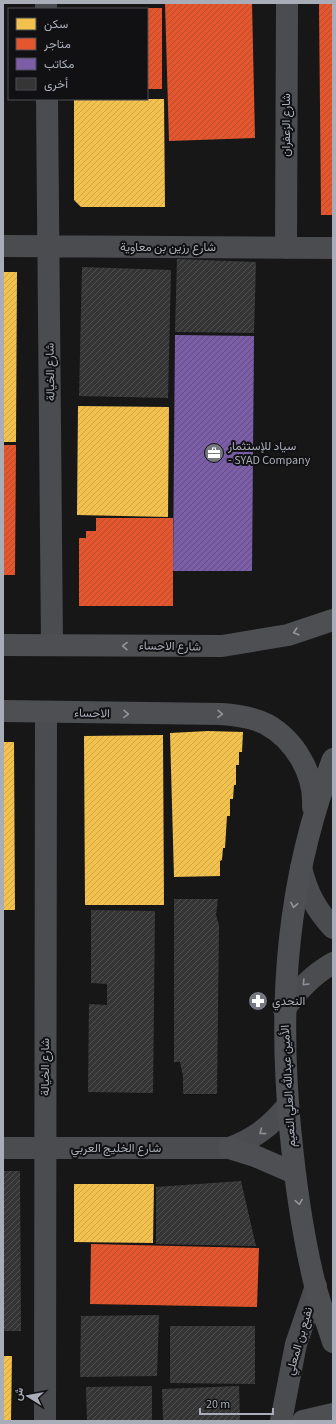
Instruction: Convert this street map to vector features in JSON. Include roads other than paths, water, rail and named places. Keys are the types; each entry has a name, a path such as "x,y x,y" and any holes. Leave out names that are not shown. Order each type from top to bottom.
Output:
{"main road":[{"name":"شارع الاحساء","path":"3,645 222,646 288,635 333,620"},
{"name":"الاحساء","path":"3,711 221,714 244,716 266,724 285,738 300,755 309,776 314,799 312,822"},
{"name":"الأمين عبدالله العلي النعيم","path":"333,759 312,822 301,868 290,931 284,1010 284,1057 294,1173 303,1230 316,1286 333,1342"},
{"path":"228,1148 255,1156 294,1173"},
{"path":"303,1421 310,1418 333,1414"}],"street":[{"name":"شارع الزعفران","path":"286,248 287,3"},
{"name":"شارع الخيالة","path":"47,100 52,645"},
{"name":"شارع رزين بن معاوية","path":"3,246 333,248"},
{"name":"شارع الخيالة","path":"45,1421 46,712"},
{"path":"301,868 307,891 318,912 333,928"},
{"path":"284,1010 297,991 313,975 333,963"},
{"path":"228,1148 256,1136 268,1127 288,1105"},
{"name":"شارع الخليج العربي","path":"3,1148 228,1148"},
{"name":"نفيع بن المعلي","path":"281,1421 288,1374 296,1344 316,1286"}],"place":[{"name":"سياد للإستثمار - SYAD Company","path":"214,453"},
{"name":"النحدي","path":"258,1001"}]}
